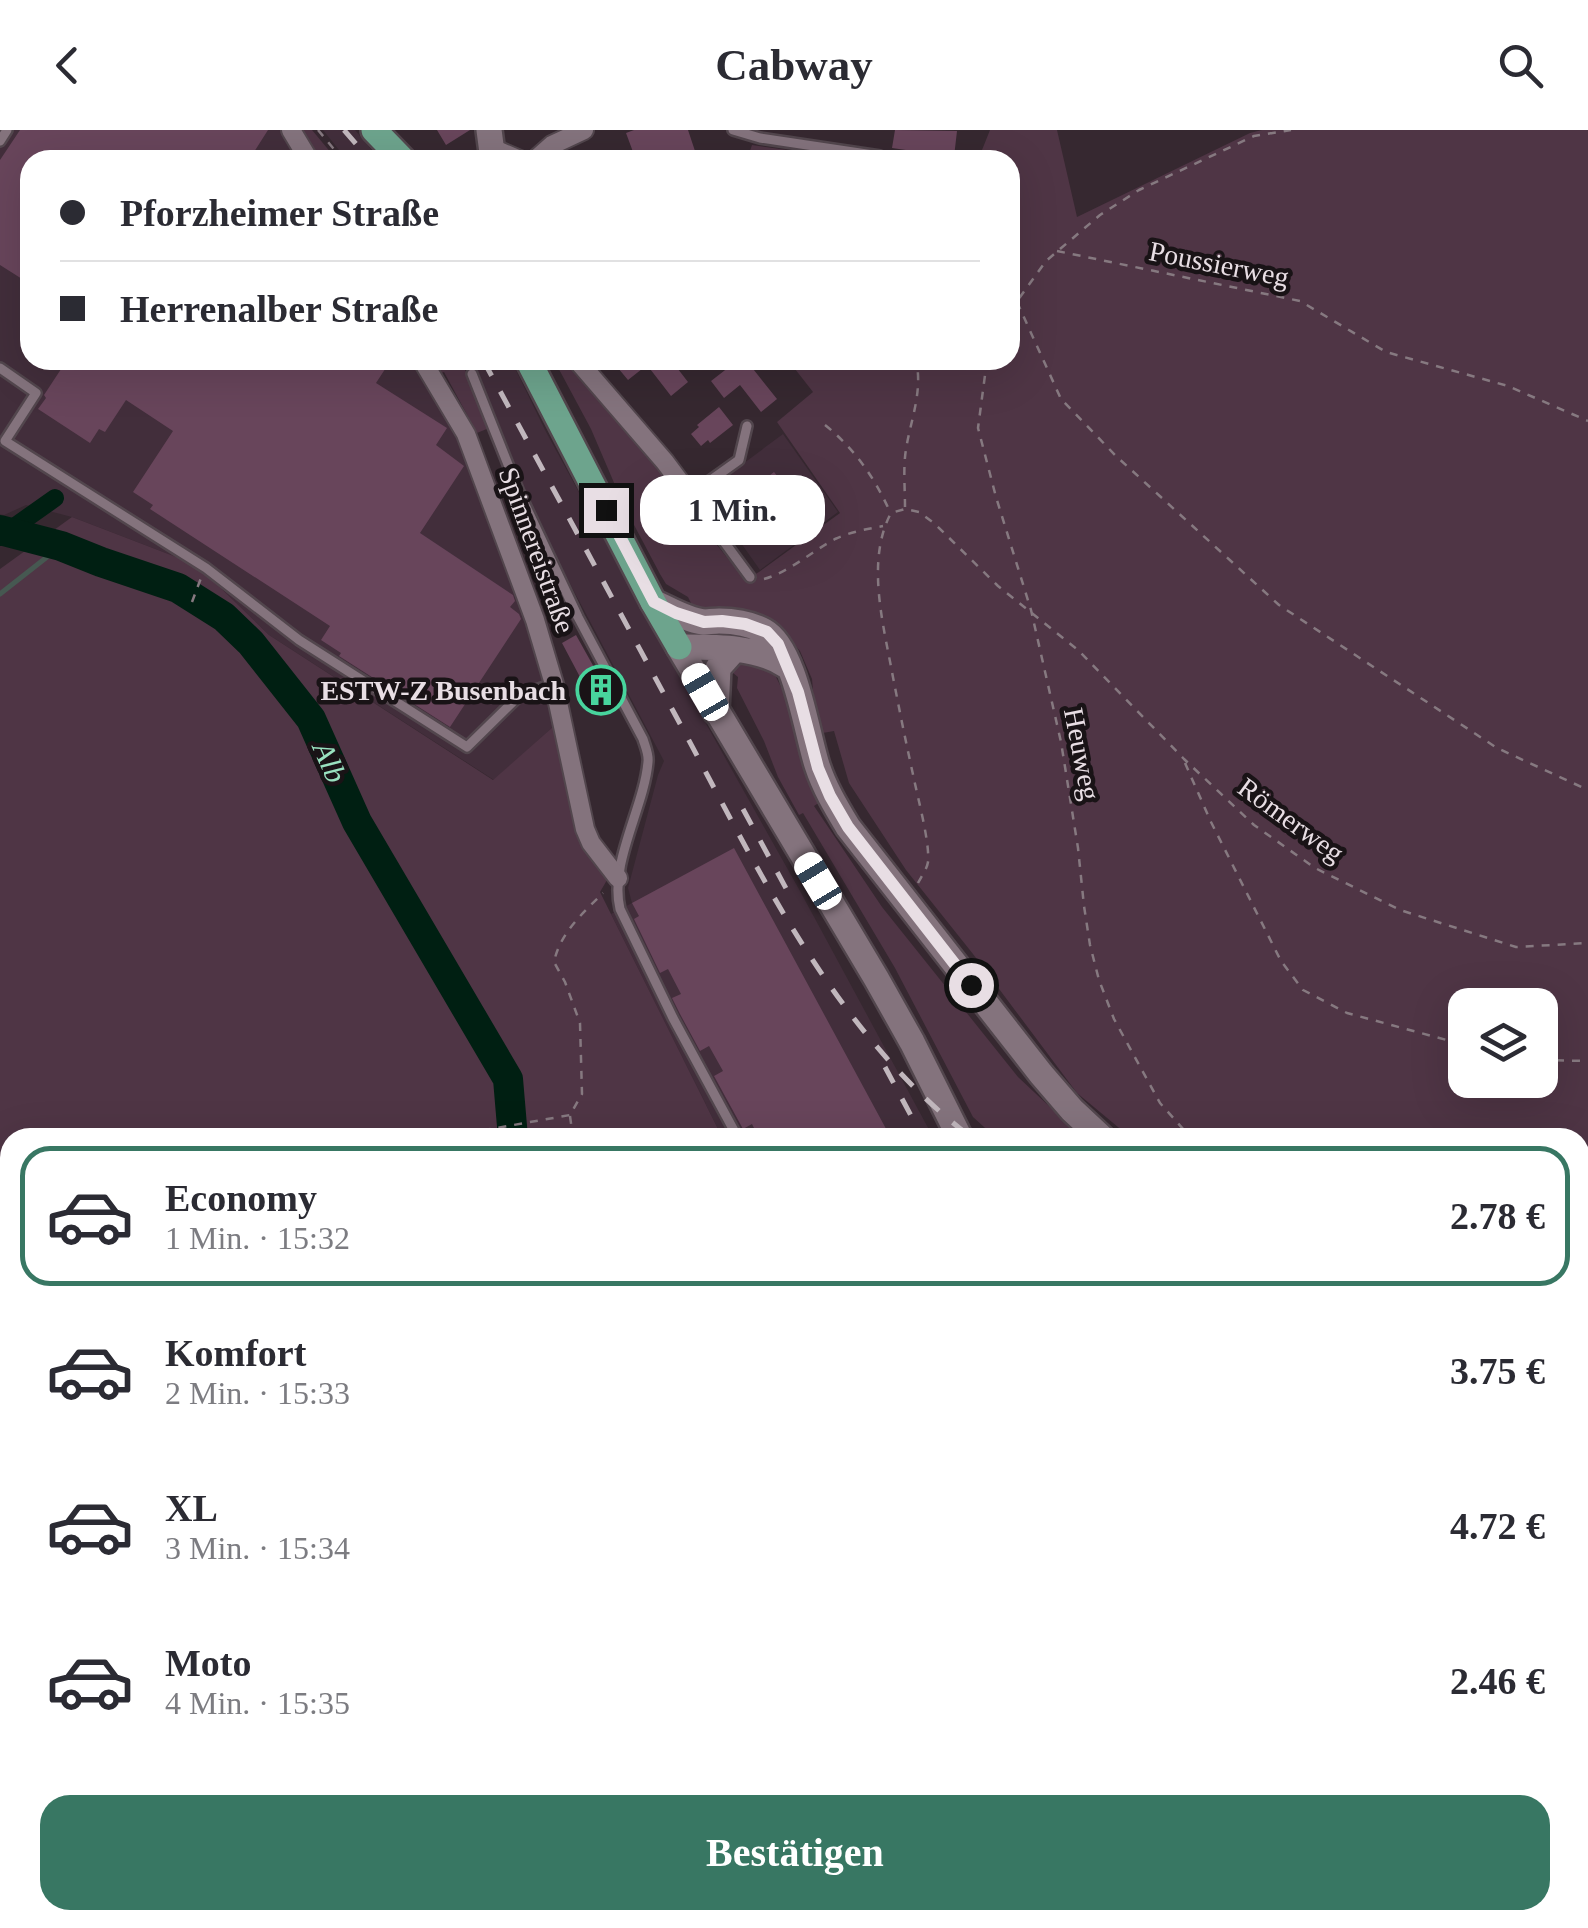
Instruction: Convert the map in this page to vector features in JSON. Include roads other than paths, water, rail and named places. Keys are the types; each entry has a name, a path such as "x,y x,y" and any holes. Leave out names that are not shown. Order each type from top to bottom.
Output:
{"main road":[{"path":"374,130 393,150"},
{"path":"535,370 654,602 876,978 955,1128"},
{"path":"654,602 704,622 745,624 767,632 778,644 798,692 818,768 848,827 1040,1074 1091,1128"},
{"path":"679,647 704,622"},
{"path":"679,647 734,650 774,658 787,666"},
{"path":"716,712 718,668 734,650"}],"street":[{"path":"561,150 584,130"},
{"name":"Spinnereistraße","path":"428,370 466,434 535,620 554,684 585,829 618,878"},
{"path":"586,370 666,462 695,502"}],"lane":[{"path":"0,140 7,130"},
{"path":"733,130 840,150"},
{"path":"0,368 36,392 2,444 190,558 299,640 467,747 520,695 554,684"},
{"path":"472,374 519,492 578,618 643,739 649,758 618,878 620,909 733,1128"},
{"path":"747,426 739,460 695,502 750,578"}],"waterway":[{"path":"0,537 55,498"},
{"name":"Alb","path":"0,530 61,546 178,588 224,617 251,643 311,719 357,822 508,1079 512,1128"},
{"path":"0,594 61,546"}],"railway":[{"path":"344,130 361,150"},
{"path":"488,370 774,898 807,952 881,1052 960,1128"},
{"path":"743,809 788,892"},
{"path":"885,1067 918,1128"}],"place":[{"name":"ESTW-Z Busenbach","path":"601,690"}]}
